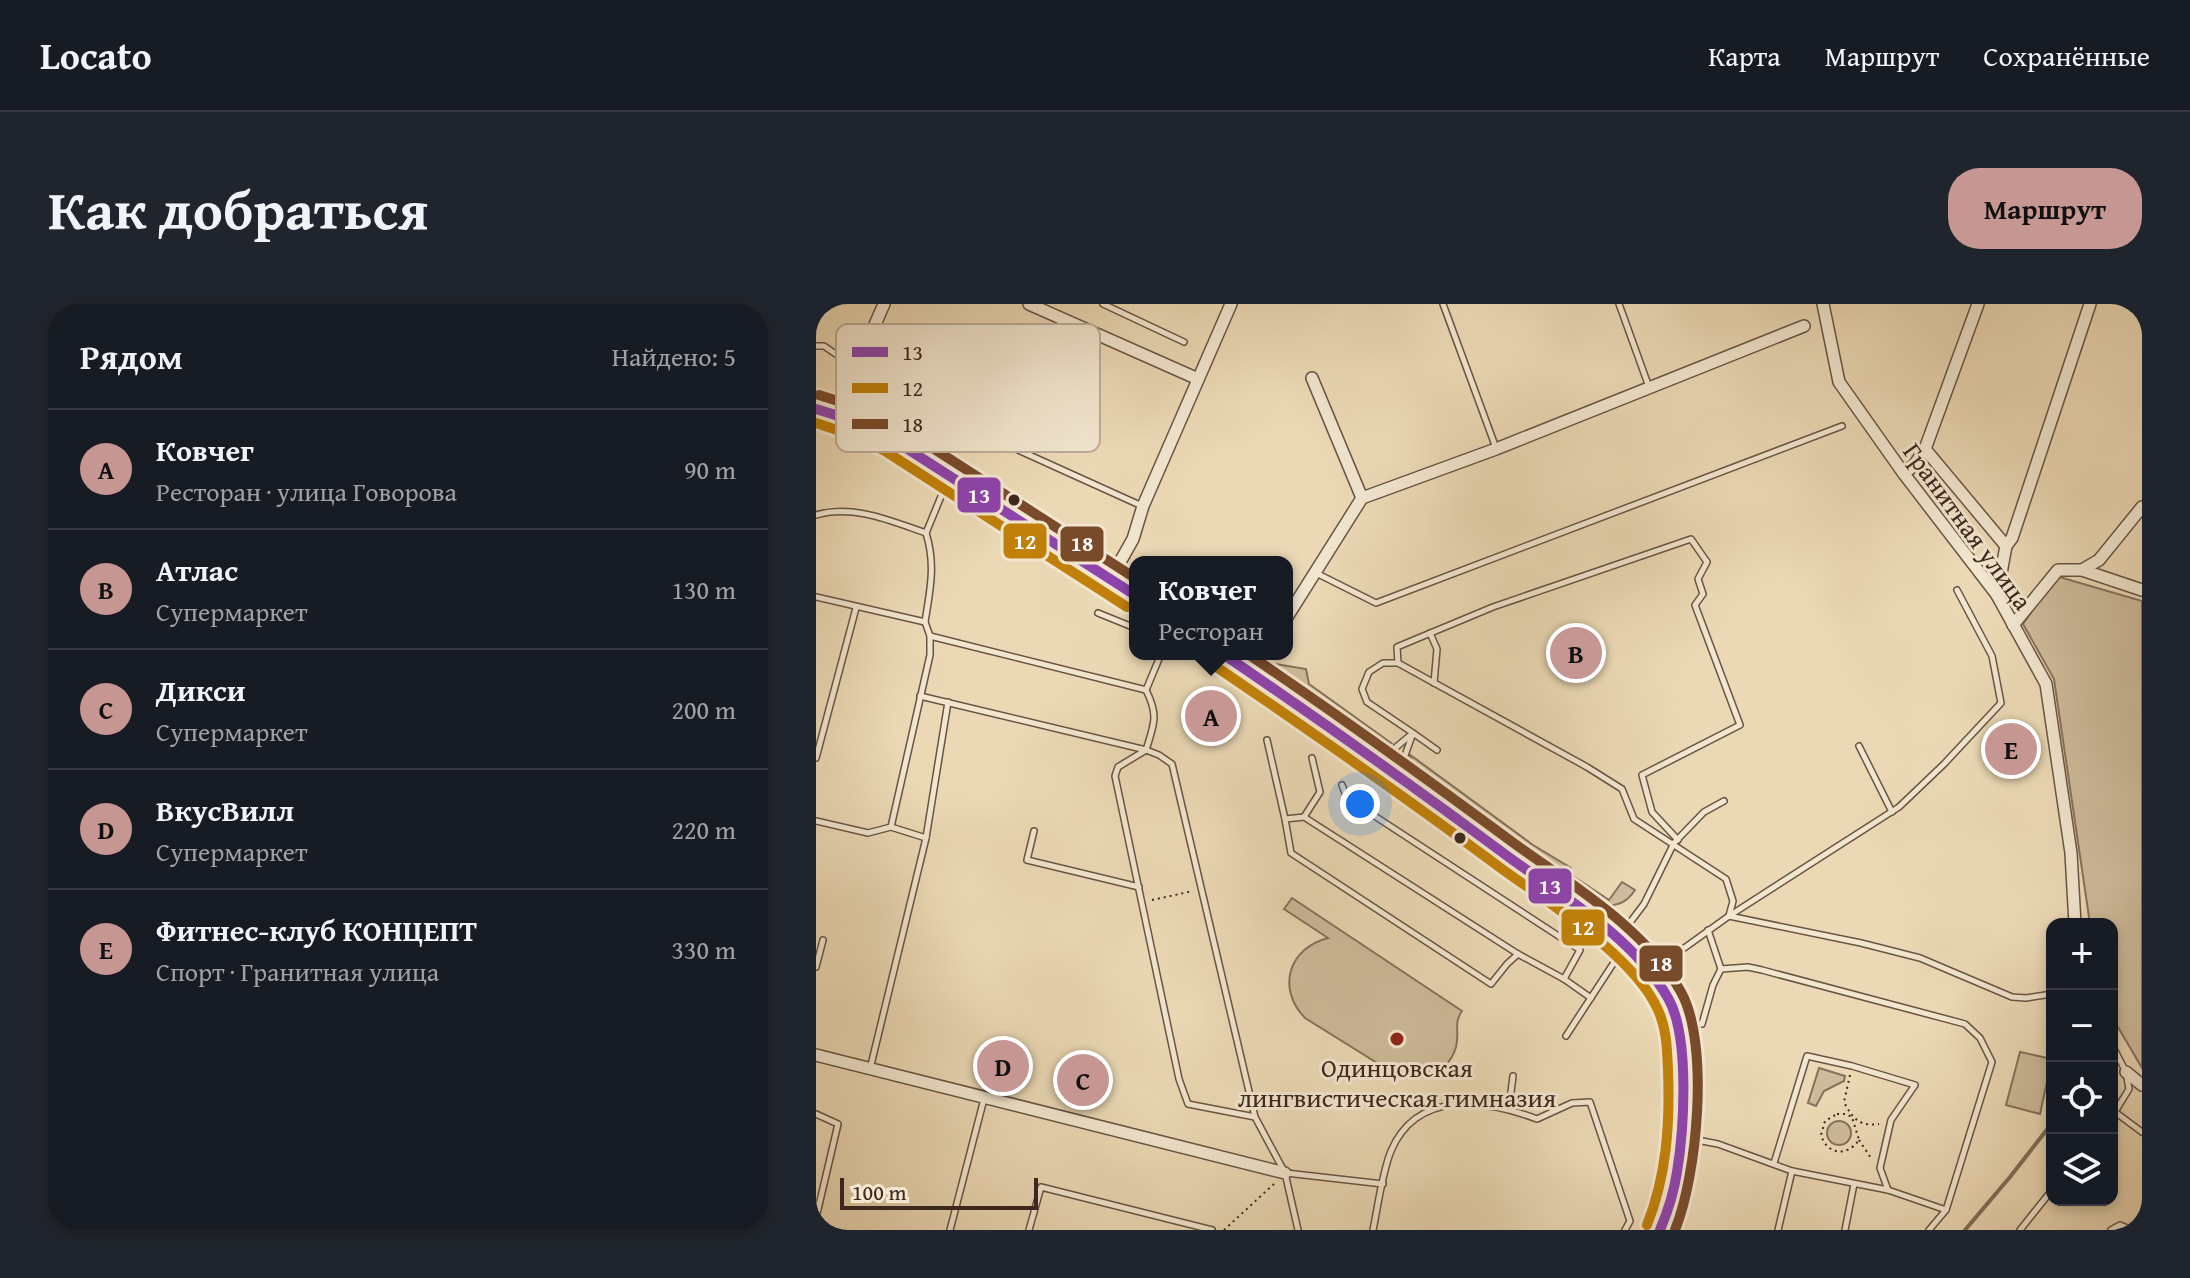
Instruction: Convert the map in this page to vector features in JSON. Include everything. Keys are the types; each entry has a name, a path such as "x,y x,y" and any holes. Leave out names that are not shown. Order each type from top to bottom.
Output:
{"main road":[{"path":"816,409 836,414"},
{"path":"912,452 1129,591"},
{"path":"1232,660 1396,773 1621,943 1653,976 1672,1005 1682,1063 1681,1137 1676,1176 1660,1230"}],"street":[{"path":"1029,304 1074,324"},
{"path":"1111,578 1133,539 1143,506 1231,304"},
{"name":"Гранитная улица","path":"1823,304 1839,382 1904,474 1997,595 2046,684 2071,853 2075,918"},
{"path":"1904,474 1925,449 1978,304"},
{"path":"1997,595 2006,546 2012,538 2090,304"},
{"path":"875,324 883,305"},
{"path":"1293,607 1362,498 1496,449 1804,326"},
{"path":"1100,336 1198,379"},
{"path":"1312,378 1362,498"},
{"path":"1925,449 2006,546"},
{"path":"2082,570 2099,560 2142,507"},
{"path":"2013,625 2058,570 2082,570 2142,590"},
{"path":"1252,673 1260,660"},
{"path":"816,1055 1285,1173"},
{"path":"2126,1072 2142,1085"}],"lane":[{"path":"1103,304 1184,342"},
{"path":"1443,304 1496,449"},
{"path":"1619,304 1650,388"},
{"path":"816,346 824,346 836,354"},
{"path":"1315,572 1376,603 1842,426"},
{"path":"1023,452 1143,506"},
{"path":"891,827 930,655 930,636 925,622 933,566 926,533 949,477"},
{"path":"816,515 850,512 879,517 926,533"},
{"path":"1398,663 1397,647 1430,633 1493,607 1691,539 1707,562 1698,579 1703,594 1695,605 1740,725 1642,775 1652,812 1676,842"},
{"path":"1653,976 1673,956 1708,930 1892,812 1944,764 2001,703 1992,656 1957,590"},
{"path":"816,597 925,622"},
{"path":"816,758 856,608"},
{"path":"1098,613 1129,626"},
{"path":"1430,633 1437,649 1434,683"},
{"path":"930,636 1146,690 1154,705 1156,718 1146,750 1118,767 1115,776 1179,1079 1188,1104 1255,1117"},
{"path":"1146,690 1158,660"},
{"path":"1437,750 1367,702 1362,689 1369,672 1383,663 1398,663 1559,750 1622,789 1634,819 1676,842 1726,879 1733,901 1729,916"},
{"path":"920,696 1146,750 1172,764 1255,1117 1285,1173 1298,1230"},
{"path":"870,1069 926,838 948,702"},
{"path":"1382,763 1413,733"},
{"path":"1396,773 1413,733"},
{"path":"1267,740 1291,853 1491,984 1518,954"},
{"path":"1859,746 1892,812"},
{"path":"1304,817 1320,792 1312,758"},
{"path":"1342,785 1347,798 1580,950 1564,979"},
{"path":"1566,1036 1591,998 1676,842 1704,812 1724,801"},
{"path":"1285,819 1304,817 1591,998"},
{"path":"816,821 868,833 891,827 926,838"},
{"path":"1034,831 1027,860 1139,887"},
{"path":"1729,916 1920,958 2012,997 2046,995"},
{"path":"1702,1024 1721,969 1708,930"},
{"path":"816,967 823,940"},
{"path":"1721,969 1748,967 1776,973 1965,1024 1980,1038 1992,1062 1946,1210 1929,1230"},
{"path":"1774,1163 1807,1056 1852,1066 1915,1085 1891,1120 1880,1168 1888,1190"},
{"path":"2118,1057 2126,1072 2129,1089 2118,1107"},
{"path":"1509,1108 1513,1076"},
{"path":"950,1230 984,1098"},
{"path":"1373,1230 1391,1152 1403,1130 1420,1115 1439,1107 1483,1104 1509,1108 1537,1119 1572,1103 1590,1102 1630,1221 1625,1230"},
{"path":"816,1114 838,1124 816,1218"},
{"path":"2118,1117 2142,1132"},
{"path":"1681,1137 1718,1144 1792,1171 1888,1190 1946,1210"},
{"path":"1778,1230 1792,1171"},
{"path":"1285,1173 1383,1184"},
{"path":"1845,1230 1854,1184"},
{"path":"1029,1230 1041,1187 1212,1230"},
{"path":"2020,1230 2046,1198"},
{"path":"2111,1230 2120,1225 2132,1230"}],"path":[{"path":"1142,902 1202,889"},
{"path":"1852,1066 1844,1102 1859,1140 1880,1168"},
{"path":"1859,1140 1844,1152 1830,1150 1823,1142 1822,1128 1830,1116 1837,1114 1871,1125 1891,1120"},
{"path":"1224,1230 1285,1173"}],"shaded area":[{"path":"2056,576 2142,601 2142,1068 2118,1027 2118,918 2089,918 2054,679 2023,624"},
{"path":"1276,664 1306,669 1309,684 1391,743 1379,744 1276,674"},
{"path":"1409,754 1533,845 1571,868 1570,874 1609,900 1622,882 1635,890 1623,902 1605,906 1416,770"},
{"path":"1292,898 1462,1011 1458,1020 1456,1047 1440,1070 1414,1078 1395,1074 1305,1018 1291,994 1291,970 1304,950 1328,938 1284,909"},
{"path":"2020,1052 2046,1058 2046,1086 2040,1114 2006,1105"},
{"path":"1819,1068 1845,1076 1844,1081 1824,1091 1816,1106 1808,1103"},
{"path":"1839,1121 1850,1128 1851,1133 1844,1144 1839,1145 1828,1138 1827,1133 1834,1122"}],"waterway":[{"path":"1965,1230 2046,1131"}],"transit line":[{"name":"18","path":"819,395 836,400"},
{"name":"13","path":"816,409 836,415"},
{"name":"12","path":"816,423 836,430"},
{"name":"12","path":"887,452 1127,607"},
{"name":"13","path":"912,452 1129,591"},
{"name":"18","path":"939,452 1129,574"},
{"name":"13","path":"1232,660 1575,904 1617,937 1653,976 1675,1015 1680,1035 1683,1083 1677,1172 1660,1230"},
{"name":"18","path":"1257,660 1584,892 1628,928 1666,969 1681,992 1690,1015 1698,1076 1694,1145 1683,1206 1675,1230"},
{"name":"12","path":"1215,666 1360,766 1589,932 1631,970 1647,990 1663,1025 1668,1090 1668,1129 1663,1168 1647,1225"}],"place":[{"name":"Атлас","path":"1576,653"},
{"name":"Ковчег","path":"1211,716"},
{"name":"Фитнес-клуб КОНЦЕПТ","path":"2011,749"},
{"name":"Одинцовская лингвистическая гимназия","path":"1397,1039"},
{"name":"ВкусВилл","path":"1003,1066"},
{"name":"Дикси","path":"1083,1080"}]}
